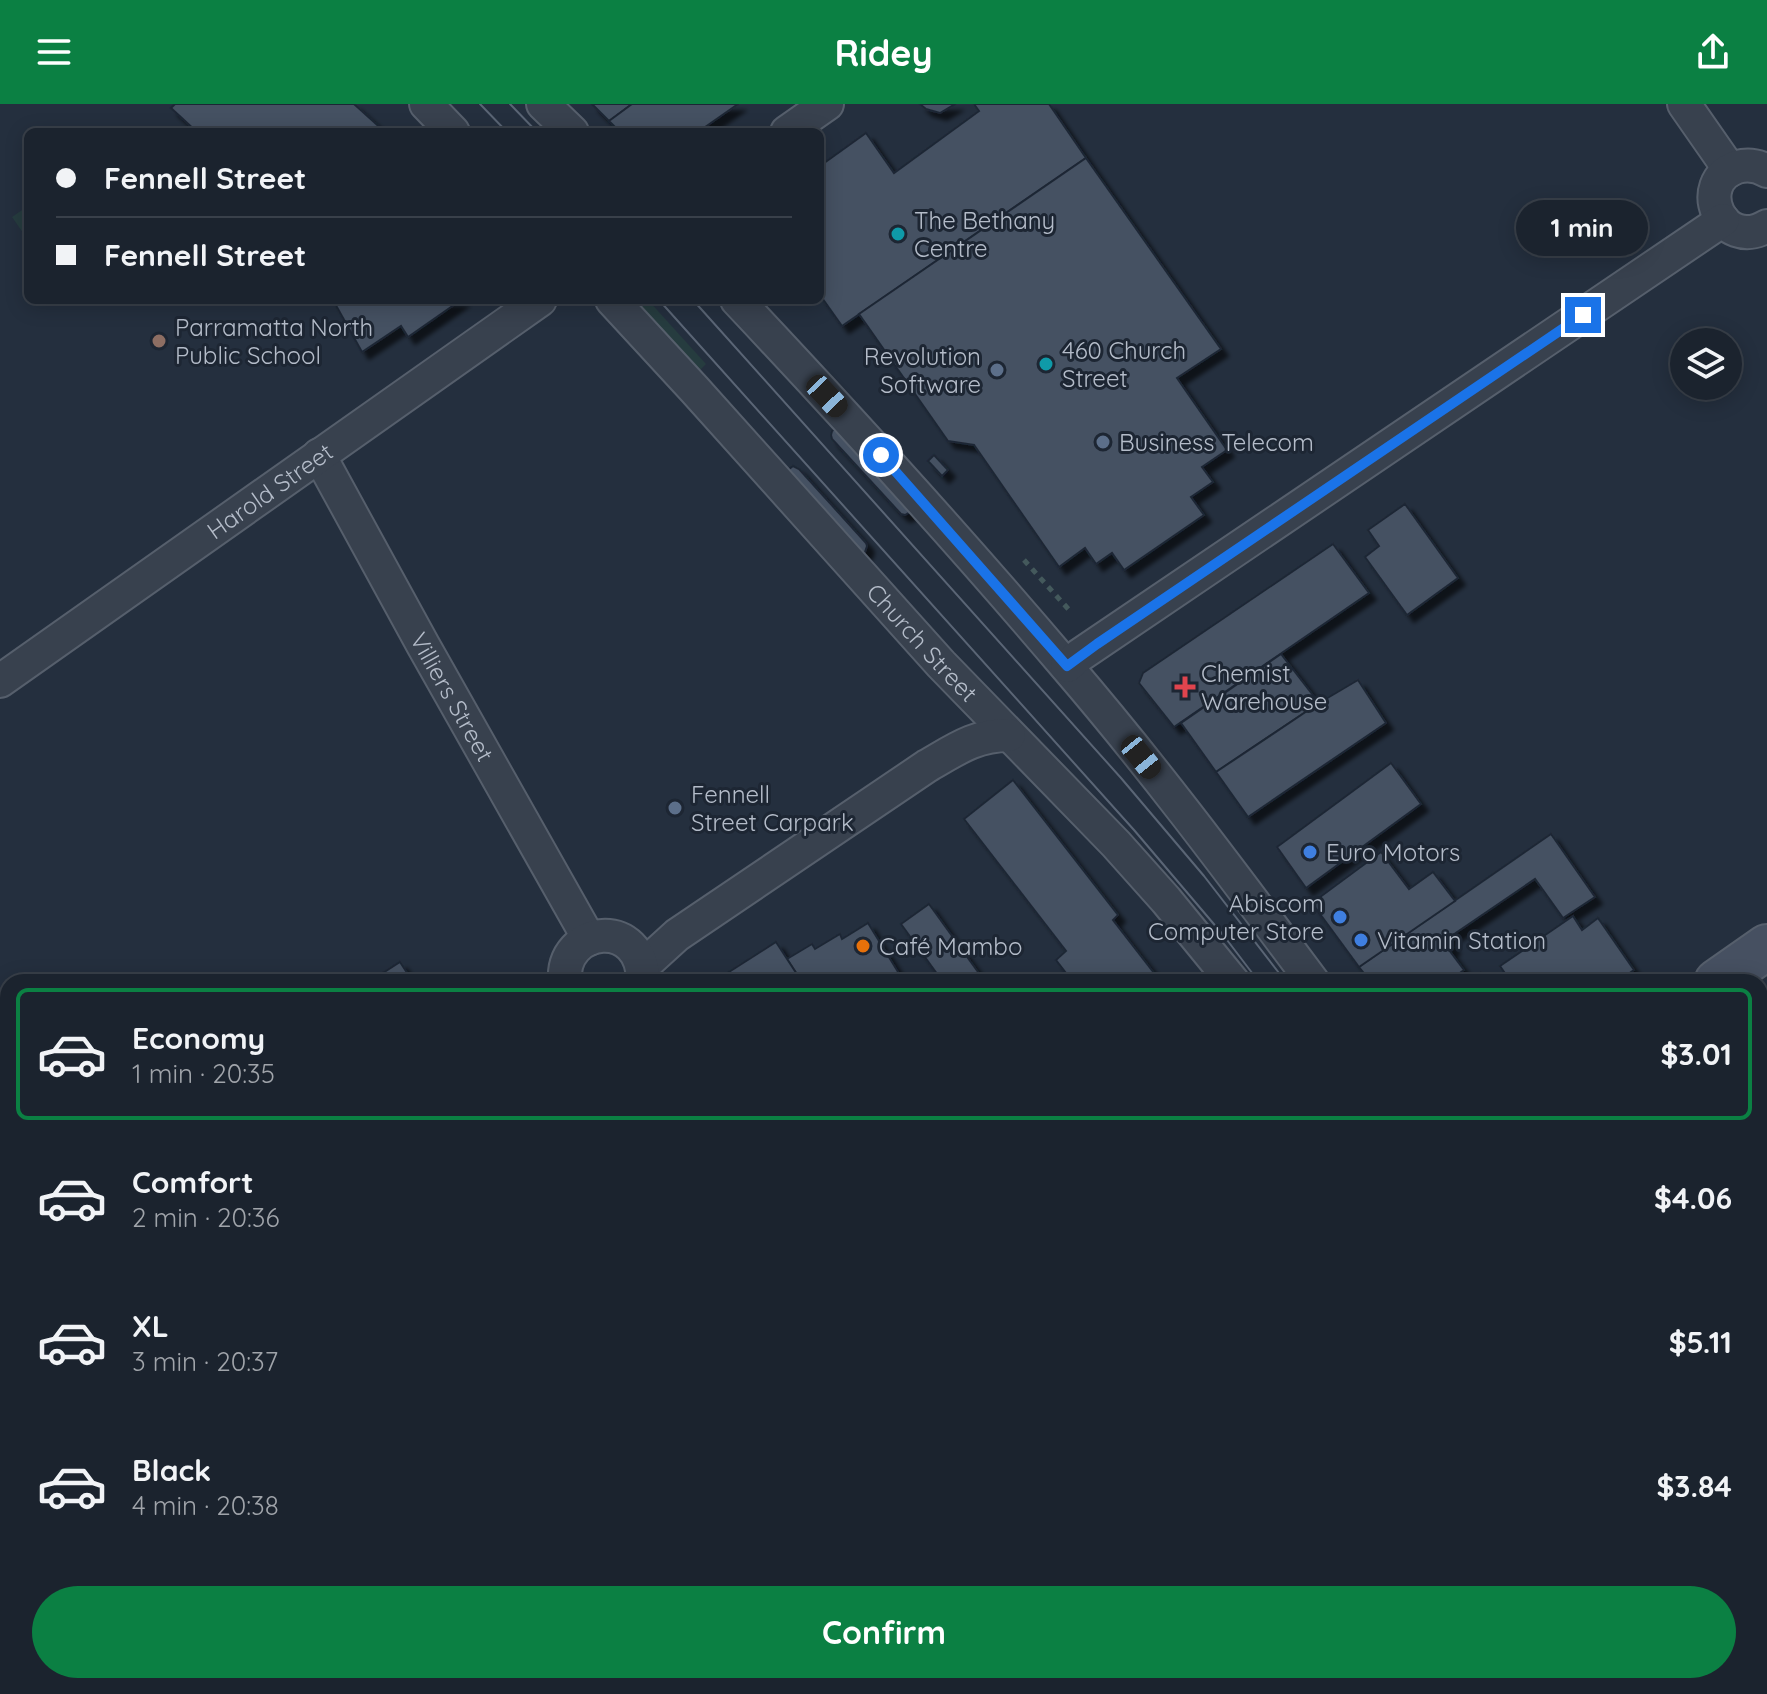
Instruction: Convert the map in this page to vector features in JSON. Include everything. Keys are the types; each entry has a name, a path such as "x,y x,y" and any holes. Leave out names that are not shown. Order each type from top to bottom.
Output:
{"street":[{"path":"426,104 449,128"},
{"path":"543,104 568,128"},
{"path":"793,128 827,104"},
{"path":"1684,104 1730,170"},
{"path":"1767,171 1751,165 1730,170 1721,178 1714,200 1717,211 1731,227 1750,232 1767,226"},
{"path":"1067,666 1723,220"},
{"name":"Harold Street","path":"0,681 534,304"},
{"name":"Church Street","path":"616,304 941,664 1116,844 1226,974"},
{"path":"741,304 861,433 1067,666 1196,825 1307,974"},
{"name":"Villiers Street","path":"319,455 589,939"},
{"path":"643,974 677,935 886,793 960,746 991,735 1009,735"},
{"path":"566,974 571,955 580,944 602,936 616,937 627,943 637,953 643,974"},
{"path":"1728,974 1767,947"}],"green space":[{"path":"24,209 24,234 12,217"},
{"path":"629,304 652,304 706,364 694,376"}],"building":[{"path":"175,104 354,104 381,128 193,128 171,108"},
{"path":"592,104 632,104 609,121"},
{"path":"632,104 738,104 704,128 616,128 609,121"},
{"path":"920,104 955,104 940,113"},
{"name":"The Bethany Centre","path":"974,104 1049,104 1086,158 842,326 824,301 824,163 866,133 894,173 979,111"},
{"name":"460 Church Street","path":"1086,158 1221,349 1177,378 1227,450 1202,467 1213,482 1191,497 1204,515 1124,570 1112,553 1096,564 1085,548 1059,567 974,445 948,441 859,314"},
{"path":"335,304 455,304 408,337 401,326 362,352"},
{"path":"837,428 910,512 901,514 832,439 832,431"},
{"path":"934,455 948,470 942,476 928,461"},
{"path":"793,466 866,543 865,552 861,554 788,470"},
{"path":"1405,504 1458,578 1407,615 1365,557 1379,546 1368,530"},
{"path":"1333,544 1369,593 1174,727 1139,683 1143,673"},
{"path":"1281,654 1319,703 1216,772 1181,723"},
{"path":"1358,680 1386,723 1248,817 1216,772"},
{"path":"1391,763 1421,804 1306,888 1277,847"},
{"path":"1013,780 1118,915 1113,920 1155,974 1067,974 1056,960 1066,951 964,819"},
{"path":"1551,834 1595,897 1563,918 1535,879 1447,939 1453,947 1449,950 1464,970 1458,974 1365,974 1359,967"},
{"path":"1381,852 1409,889 1433,872 1455,901 1359,967 1312,903"},
{"path":"929,904 978,972 937,974 901,924"},
{"path":"1573,916 1582,930 1598,918 1634,970 1628,974 1506,974 1500,966"},
{"path":"868,923 899,974 797,974 787,959 812,944 815,949 840,934 842,939"},
{"path":"776,942 797,974 730,974"},
{"path":"400,962 408,974 381,974"}],"tram line":[{"path":"480,104 503,128"},
{"path":"510,104 533,128"},
{"path":"663,304 1134,830 1253,974"},
{"path":"697,304 1121,778 1204,876 1280,974"}],"place":[{"name":"The Bethany Centre","path":"898,234"},
{"name":"Parramatta North Public School","path":"159,341"},
{"name":"460 Church Street","path":"1046,364"},
{"name":"Revolution Software","path":"997,370"},
{"name":"Business Telecom","path":"1103,442"},
{"name":"Chemist Warehouse","path":"1185,687"},
{"name":"Fennell Street Carpark","path":"675,808"},
{"name":"Euro Motors","path":"1310,852"},
{"name":"Abiscom Computer Store","path":"1340,917"},
{"name":"Vitamin Station","path":"1361,940"},
{"name":"Café Mambo","path":"863,946"}],"route":[{"path":"881,455 1067,666 1583,315"}]}
